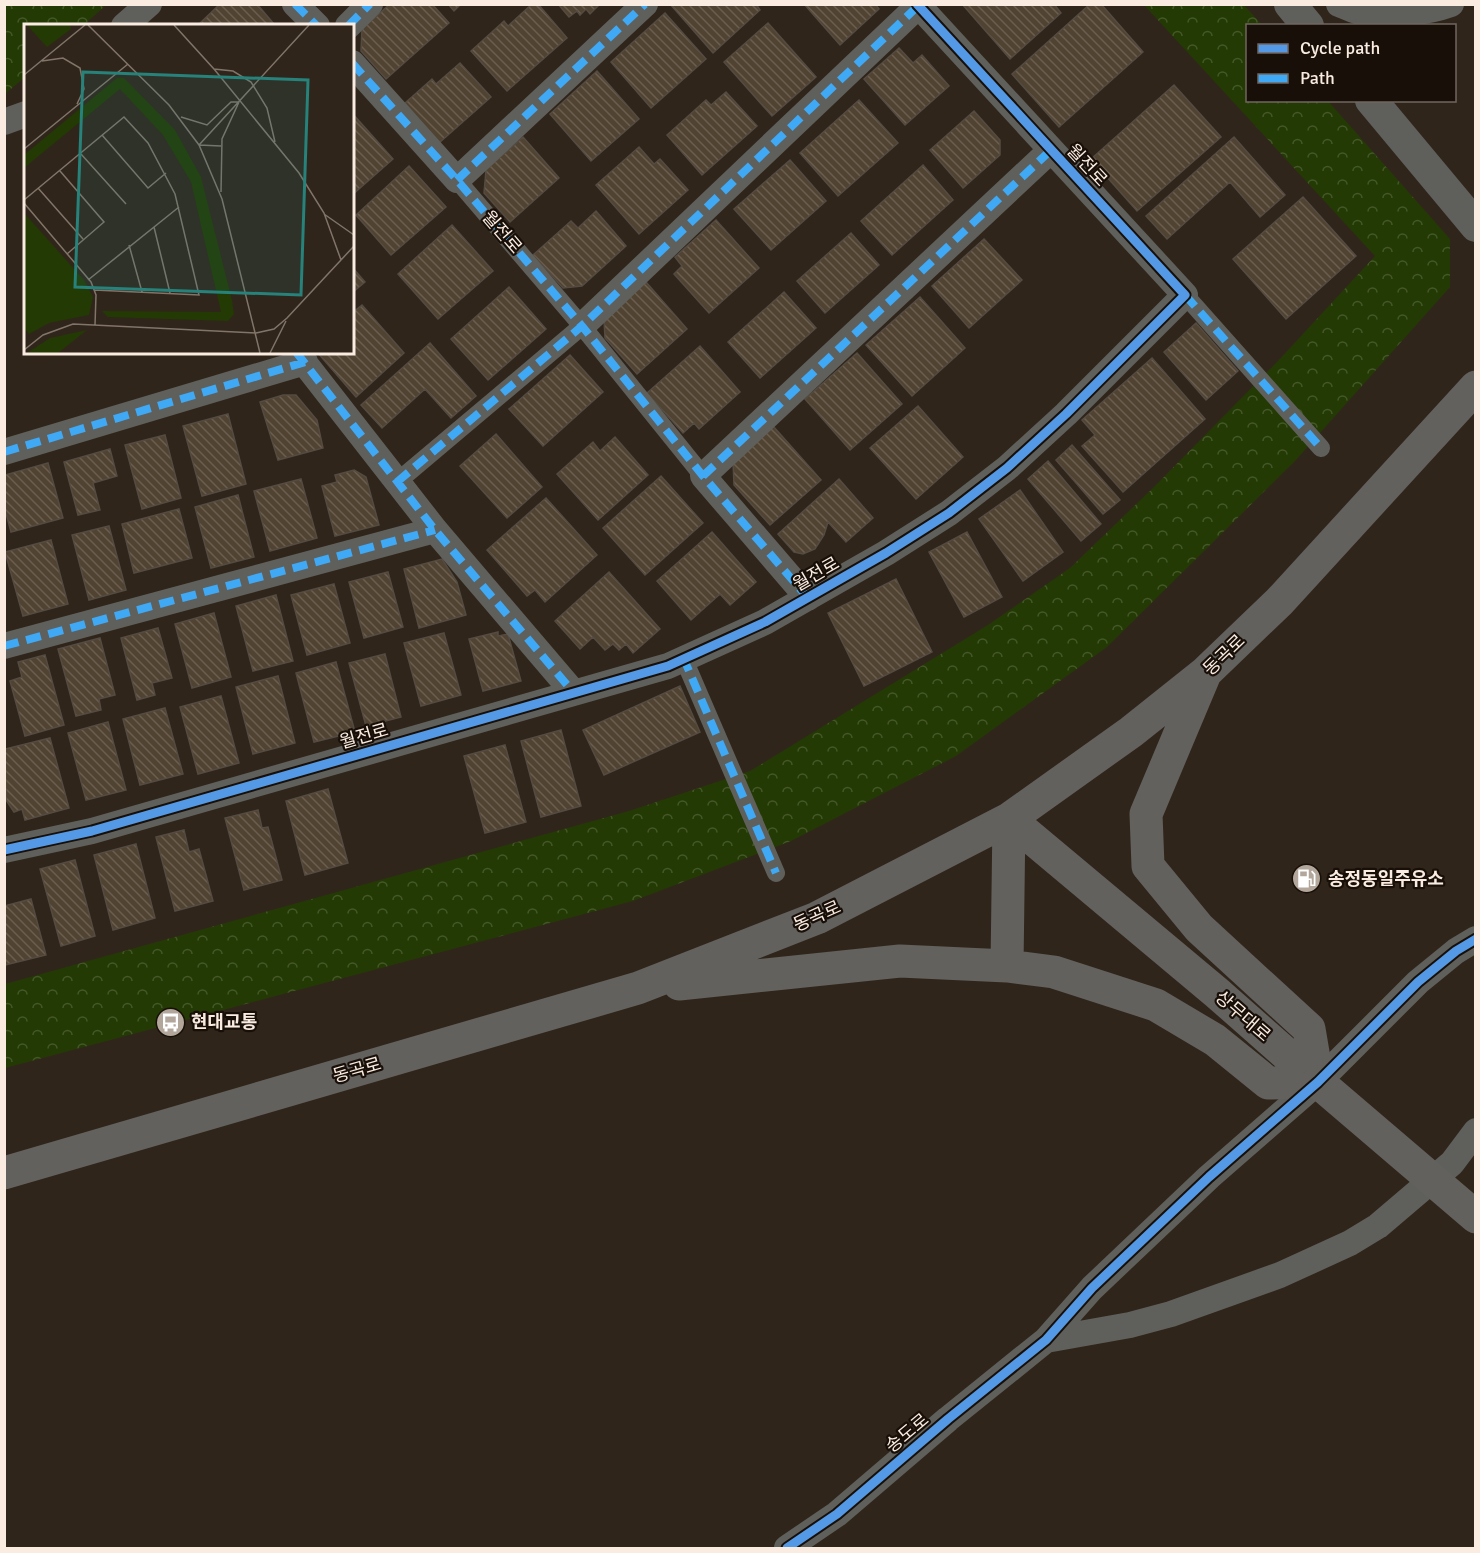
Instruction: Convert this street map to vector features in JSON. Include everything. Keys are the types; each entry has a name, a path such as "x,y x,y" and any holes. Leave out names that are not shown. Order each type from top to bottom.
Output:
{"main road":[{"name":"동곡로","path":"4,1173 638,988 817,918 1009,819 1131,732 1205,674 1279,602 1476,387"},
{"path":"638,988 900,961 1007,966 1054,972 1156,1005 1215,1040 1268,1083 1318,1082 1309,1029 1199,928 1148,866 1146,814 1205,674"},
{"path":"1007,966 1009,819"},
{"name":"상무대로","path":"1009,819 1217,993 1476,1217"}],"street":[{"path":"126,24 149,4"},
{"path":"295,4 314,24"},
{"path":"350,24 370,4"},
{"path":"457,180 645,4"},
{"path":"1290,4 1306,24"},
{"path":"1339,4 1364,14 1440,8 1451,4"},
{"path":"397,482 582,326 918,5"},
{"name":"월전로","path":"4,849 92,831 668,666 683,657 765,622 886,553 950,513 1007,468 1066,414 1185,296 918,5"},
{"name":"월전로","path":"354,65 457,180 582,326 703,476 808,598"},
{"path":"1373,102 1476,226"},
{"path":"4,122 24,115"},
{"path":"703,476 1051,150"},
{"path":"1185,296 1321,448"},
{"path":"4,452 300,357 435,530 574,693"},
{"path":"4,646 435,530"},
{"path":"683,657 776,873"},
{"name":"송도로","path":"787,1548 837,1514 948,1419 1046,1340 1100,1280 1209,1177 1318,1082 1418,982 1456,951 1476,939"},
{"path":"1046,1340 1130,1325 1171,1314 1280,1275 1350,1243 1378,1226 1452,1162 1476,1131"}],"green space":[{"path":"5,4 106,4 85,24 24,24 24,78 5,94"},
{"path":"1144,5 1244,5 1261,24 1246,24 1246,102 1329,102 1450,239 1450,287 1295,461 1107,647 956,756 791,841 633,901 5,1068 5,984 629,811 750,771 988,625 1070,568 1155,486 1278,361 1375,256"}],"building":[{"path":"220,4 257,4 273,23 272,24 199,24"},
{"path":"390,4 432,4 449,23 386,79 361,51 362,29"},
{"path":"448,4 461,4 454,11"},
{"path":"532,4 538,4 567,38 507,91 471,51 504,21 508,26"},
{"path":"558,4 600,4 590,14 586,9 580,15 577,11 569,17"},
{"path":"670,4 756,4 760,10 713,53"},
{"path":"804,4 875,4 879,9 840,45"},
{"path":"962,4 1054,4 1061,13 1010,59"},
{"path":"1090,4 1101,4 1143,52 1059,127 1012,74"},
{"path":"665,13 706,59 651,108 611,62"},
{"path":"768,23 816,77 772,116 724,62"},
{"path":"899,48 913,63 922,55 949,86 905,125 864,79"},
{"path":"460,63 491,97 439,143 405,103 432,79 436,84"},
{"path":"597,71 639,119 591,161 550,114"},
{"path":"1174,85 1221,137 1137,211 1091,159"},
{"path":"726,92 757,126 702,175 667,135 706,100 711,105"},
{"path":"859,100 898,143 838,196 800,153"},
{"path":"974,111 1000,140 1000,155 963,188 930,150"},
{"path":"354,115 393,159 354,193"},
{"path":"523,137 559,178 510,222 484,193 486,170"},
{"path":"1234,137 1285,195 1260,217 1230,182 1167,239 1146,216"},
{"path":"639,147 654,164 660,159 688,190 639,234 596,185"},
{"path":"790,160 826,201 771,250 734,209"},
{"path":"923,165 953,200 892,255 861,221"},
{"path":"409,166 446,207 391,255 356,215"},
{"path":"1303,197 1356,256 1286,319 1233,259"},
{"path":"596,211 626,246 582,286 563,288 533,255 571,221 578,228"},
{"path":"716,220 759,268 709,313 674,274 682,266 675,257"},
{"path":"452,225 493,271 438,319 398,274"},
{"path":"851,233 879,265 825,313 797,281"},
{"path":"984,239 1022,280 969,328 932,286"},
{"path":"354,269 365,282 354,291"},
{"path":"646,282 687,329 637,374 605,338 604,320"},
{"path":"509,287 546,329 488,380 451,339"},
{"path":"784,292 816,328 760,378 728,342"},
{"path":"920,297 965,348 912,396 866,345"},
{"path":"362,305 404,353 356,397 319,354 354,354 354,311"},
{"path":"1196,323 1238,371 1206,400 1164,352"},
{"path":"430,343 476,396 451,418 425,389 382,428 361,405"},
{"path":"700,346 740,392 699,429 694,423 683,433 647,393"},
{"path":"857,353 902,404 850,450 805,399"},
{"path":"570,355 603,392 543,446 509,409"},
{"path":"1152,358 1205,419 1123,492 1082,446 1095,435 1082,420"},
{"path":"283,395 296,395 317,420 323,448 278,460 260,402"},
{"path":"918,406 963,457 916,499 870,448"},
{"path":"228,414 246,484 202,496 183,426"},
{"path":"773,426 821,480 770,525 734,485 733,461"},
{"path":"496,434 542,487 507,518 460,466"},
{"path":"165,435 181,498 142,509 125,445"},
{"path":"615,437 648,475 598,520 557,474 593,442 600,451"},
{"path":"1072,445 1120,500 1103,514 1056,460"},
{"path":"110,449 117,476 93,483 100,510 78,515 64,462"},
{"path":"1048,461 1101,524 1081,541 1028,479"},
{"path":"48,463 63,518 11,532 4,506 5,475"},
{"path":"354,470 366,477 379,525 335,536 322,486 337,482 335,475"},
{"path":"661,476 703,523 645,575 603,528"},
{"path":"301,479 317,538 270,551 254,491"},
{"path":"839,479 873,518 846,542 828,522 824,535 815,549 803,554 794,552 778,534"},
{"path":"1020,490 1063,552 1023,581 979,519"},
{"path":"238,495 254,557 211,568 195,507"},
{"path":"546,498 597,555 545,602 535,590 527,596 487,550"},
{"path":"179,509 192,558 134,573 122,524"},
{"path":"109,526 126,590 89,600 72,535"},
{"path":"712,532 756,582 730,605 720,594 691,620 657,581"},
{"path":"967,532 1002,597 964,617 929,552"},
{"path":"51,540 68,604 23,616 5,552"},
{"path":"442,559 457,582 466,615 419,628 404,569"},
{"path":"388,572 403,627 364,638 349,582"},
{"path":"609,572 660,629 633,653 626,644 619,650 613,644 605,650 593,637 580,649 555,621"},
{"path":"896,579 932,652 864,686 828,613"},
{"path":"334,584 350,643 307,655 291,595"},
{"path":"276,595 293,661 253,671 236,606"},
{"path":"214,613 231,677 192,688 175,624"},
{"path":"158,628 172,678 152,683 155,695 137,700 121,638"},
{"path":"498,632 498,636 508,634 521,681 483,691 469,639"},
{"path":"444,633 461,695 421,706 404,643"},
{"path":"100,638 115,695 99,699 101,710 76,716 58,649"},
{"path":"385,654 401,717 366,726 349,663"},
{"path":"45,655 64,725 25,736 10,681 22,677 18,662"},
{"path":"336,662 355,732 314,742 296,673"},
{"path":"278,676 295,743 253,754 236,687"},
{"path":"680,686 700,732 604,775 583,730"},
{"path":"221,696 239,763 198,774 180,707"},
{"path":"165,708 183,774 140,785 123,719"},
{"path":"108,722 126,790 86,800 68,733"},
{"path":"561,730 581,806 541,817 521,741"},
{"path":"50,738 69,808 25,820 22,809 14,812 6,800 5,749"},
{"path":"505,745 526,822 485,833 464,756"},
{"path":"328,789 348,863 305,875 286,801"},
{"path":"258,810 262,828 268,827 282,880 244,890 225,818"},
{"path":"184,830 189,852 199,849 213,901 175,911 156,837"},
{"path":"136,844 155,918 113,930 94,855"},
{"path":"75,860 95,936 61,946 40,869"},
{"path":"31,899 46,955 5,965 4,906"}],"marked path":[{"path":"295,4 315,24"},
{"path":"350,24 370,4"},
{"path":"457,180 645,4"},
{"path":"397,482 582,326 920,4"},
{"path":"354,65 457,180 582,326 703,476 808,598"},
{"path":"703,476 1051,150"},
{"path":"1185,295 1321,448"},
{"path":"298,354 435,530 574,693"},
{"path":"4,452 305,362"},
{"path":"4,646 435,530"},
{"path":"683,657 776,873"}],"cycle path":[{"path":"4,850 92,831 668,666 765,622 886,553 949,513 1007,468 1066,414 1185,295 917,4"},
{"path":"787,1548 837,1514 948,1419 1046,1340 1092,1288 1209,1177 1318,1082 1418,982 1456,951 1476,939"}],"place":[{"name":"송정동일주유소","path":"1307,879"},
{"name":"현대교통","path":"170,1022"}]}
